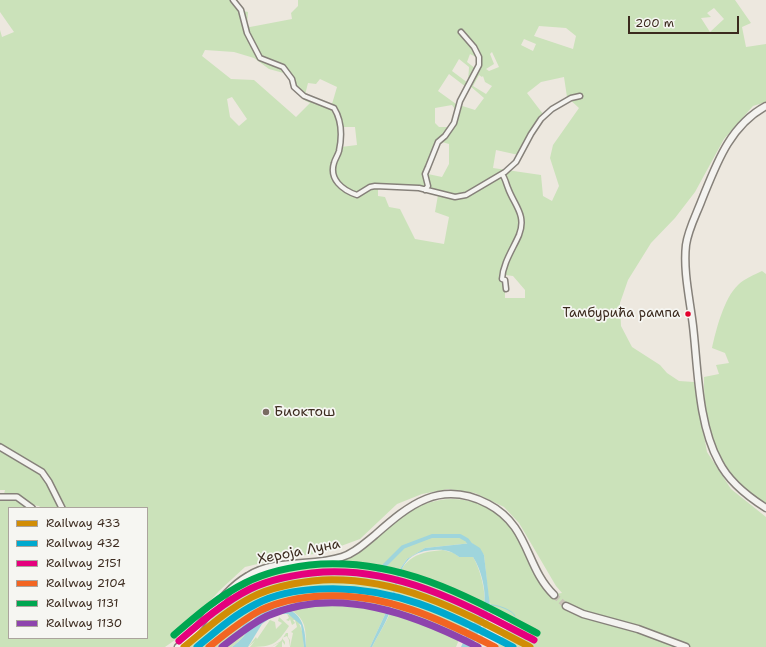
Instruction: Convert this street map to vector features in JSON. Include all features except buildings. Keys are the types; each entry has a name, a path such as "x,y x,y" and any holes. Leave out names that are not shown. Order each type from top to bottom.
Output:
{"main road":[{"path":"766,106 745,121 724,147 691,226 686,253 699,377 706,428 711,445 718,462 729,478 746,494 766,508"},
{"name":"Хероја Луна","path":"178,647 226,594 248,575 264,568 277,565 344,556 361,546 404,510 420,500 438,495 457,495 472,498 486,503 503,513 519,532 542,580 554,595"},
{"path":"566,606 586,615 638,629 686,647"}],"street":[{"path":"233,0 241,10 247,34 260,58 283,67 299,92 310,99 331,105 338,114 340,137 333,170 337,183 350,193 357,195 370,187 375,186 425,190 461,197 502,174 516,162 541,119 561,103 580,96"},
{"path":"425,190 428,186 425,174 438,142 445,136 454,123 460,101 479,65 479,57 474,47 461,32"},
{"path":"502,174 520,209 522,221 519,235 512,245 502,272 502,279 505,280 506,289"},
{"path":"0,447 42,472 50,482 62,507"},
{"path":"0,497 17,497 31,507"}],"green space":[{"path":"0,0 235,0 239,10 248,12 247,25 250,27 292,19 291,13 298,6 298,0 735,0 751,23 742,27 746,47 766,44 766,102 753,106 724,139 695,192 675,218 651,243 628,280 620,303 621,326 632,347 660,365 667,373 679,381 694,382 707,452 731,489 766,517 766,647 497,647 511,620 499,610 493,615 489,614 491,605 489,601 484,555 472,543 425,548 407,559 398,572 388,608 370,647 306,647 305,628 301,618 290,610 276,608 263,611 257,615 251,621 241,639 232,647 226,647 240,635 260,602 282,594 282,592 269,595 257,601 237,635 219,647 185,647 236,591 246,583 282,568 331,564 344,561 357,555 369,546 391,525 407,513 417,507 439,500 462,499 485,506 497,513 507,522 515,533 541,584 549,595 562,593 556,586 519,523 504,507 475,493 448,489 422,494 397,504 360,539 322,553 282,558 245,567 219,591 175,640 165,647 0,647 0,499 17,496 4,494 5,490 0,490 0,450 39,473 0,444 0,30 2,37 14,32 0,12","holes":["714,8 724,19 710,32 701,18 711,17 707,13","539,26 566,28 576,36 573,49 534,36","524,39 536,44 533,51 521,45","205,50 234,52 254,58 269,69 287,74 299,95 310,103 296,117 254,80 231,79 202,56","492,52 499,67 489,71 486,69 494,64 490,54","470,54 476,57 479,61 476,69 467,62","459,59 469,67 468,83 452,71","449,74 466,87 469,85 484,98 475,110 456,104 438,91","479,75 482,77 483,76 485,82 492,86 486,94 473,86","564,77 567,97 579,108 553,145 550,158 559,186 552,201 543,196 541,175 493,168 496,150 523,156 543,114 527,93 541,82","320,79 337,87 332,104 318,101 305,95 308,83 316,84","232,97 247,119 239,126 230,117 227,99","452,105 455,109 452,122 449,127 439,127 435,123 435,108","342,127 355,127 357,145 341,147","442,142 449,144 449,164 442,177 428,174 440,143","378,188 419,190 438,195 435,212 449,217 444,244 415,239 400,209 389,207 385,197 378,196","505,275 513,276 525,290 525,298 505,298"]},
{"path":"762,271 766,274 766,504 739,483 722,460 711,433 705,405 704,391 704,377 719,374 716,365 729,363 725,353 712,348 718,324 725,306 738,285"},
{"path":"443,550 454,553 459,557 473,557 476,562 483,584 485,599 484,606 478,617 463,633 456,647 372,647 391,611 396,583 403,567 419,554"},
{"path":"287,614 296,620 299,623 303,636 304,647 290,647 293,633 291,632 297,627 295,620 293,620 295,623 292,625 290,619 289,621 286,620 289,618"},
{"path":"279,617 289,626 277,641 269,645 250,647 255,641 248,647 256,637 257,639 270,620 275,622 276,629 282,623 278,621"},
{"path":"487,617 489,620 479,647 475,647"},
{"path":"286,633 288,633 290,640 289,647 289,640 287,636 283,638"},
{"path":"282,639 285,642 285,645 282,641 282,647 275,647 279,643 271,647 281,641"}],"water":[{"path":"472,543 480,548 484,555 490,606 472,647 461,647 469,629 483,609 485,596 479,568 473,557 459,557 451,552 438,550 421,552 412,557 405,564 398,581 388,616 372,647 370,647 388,608 398,572 407,559 425,548"},
{"path":"276,607 285,608 297,615 305,632 306,647 304,647 301,625 288,614 276,614 262,624 248,647 232,647 245,635 257,615 265,610"}],"waterway":[{"path":"379,571 403,547 432,536 460,536 467,540 473,548"},
{"path":"225,645 240,634 258,603 263,599 282,593"},
{"path":"489,605 496,605 504,608 515,616"}],"tunnel":[{"path":"554,595 566,606"}],"rail line":[{"name":"1131","path":"174,635 217,600 245,583 263,575 282,570 321,564 351,564 407,574 460,594 537,633"},
{"name":"2151","path":"179,641 222,606 250,589 286,577 323,572 352,572 379,576 433,591 484,614 534,640"},
{"name":"433","path":"184,647 225,614 260,593 286,585 323,580 379,584 431,599 480,621 530,647"},
{"name":"432","path":"197,647 232,618 248,608 279,595 303,590 320,589 347,589 397,597 443,613 513,647"},
{"name":"2104","path":"209,647 227,632 261,610 291,600 323,596 346,596 391,603 433,618 495,647"},
{"name":"1130","path":"222,647 249,626 267,616 294,607 321,603 348,603 402,615 428,624 478,647"}],"place":[{"name":"Тамбурића рампа","path":"688,314"},
{"name":"Биоктош","path":"266,412"}]}
